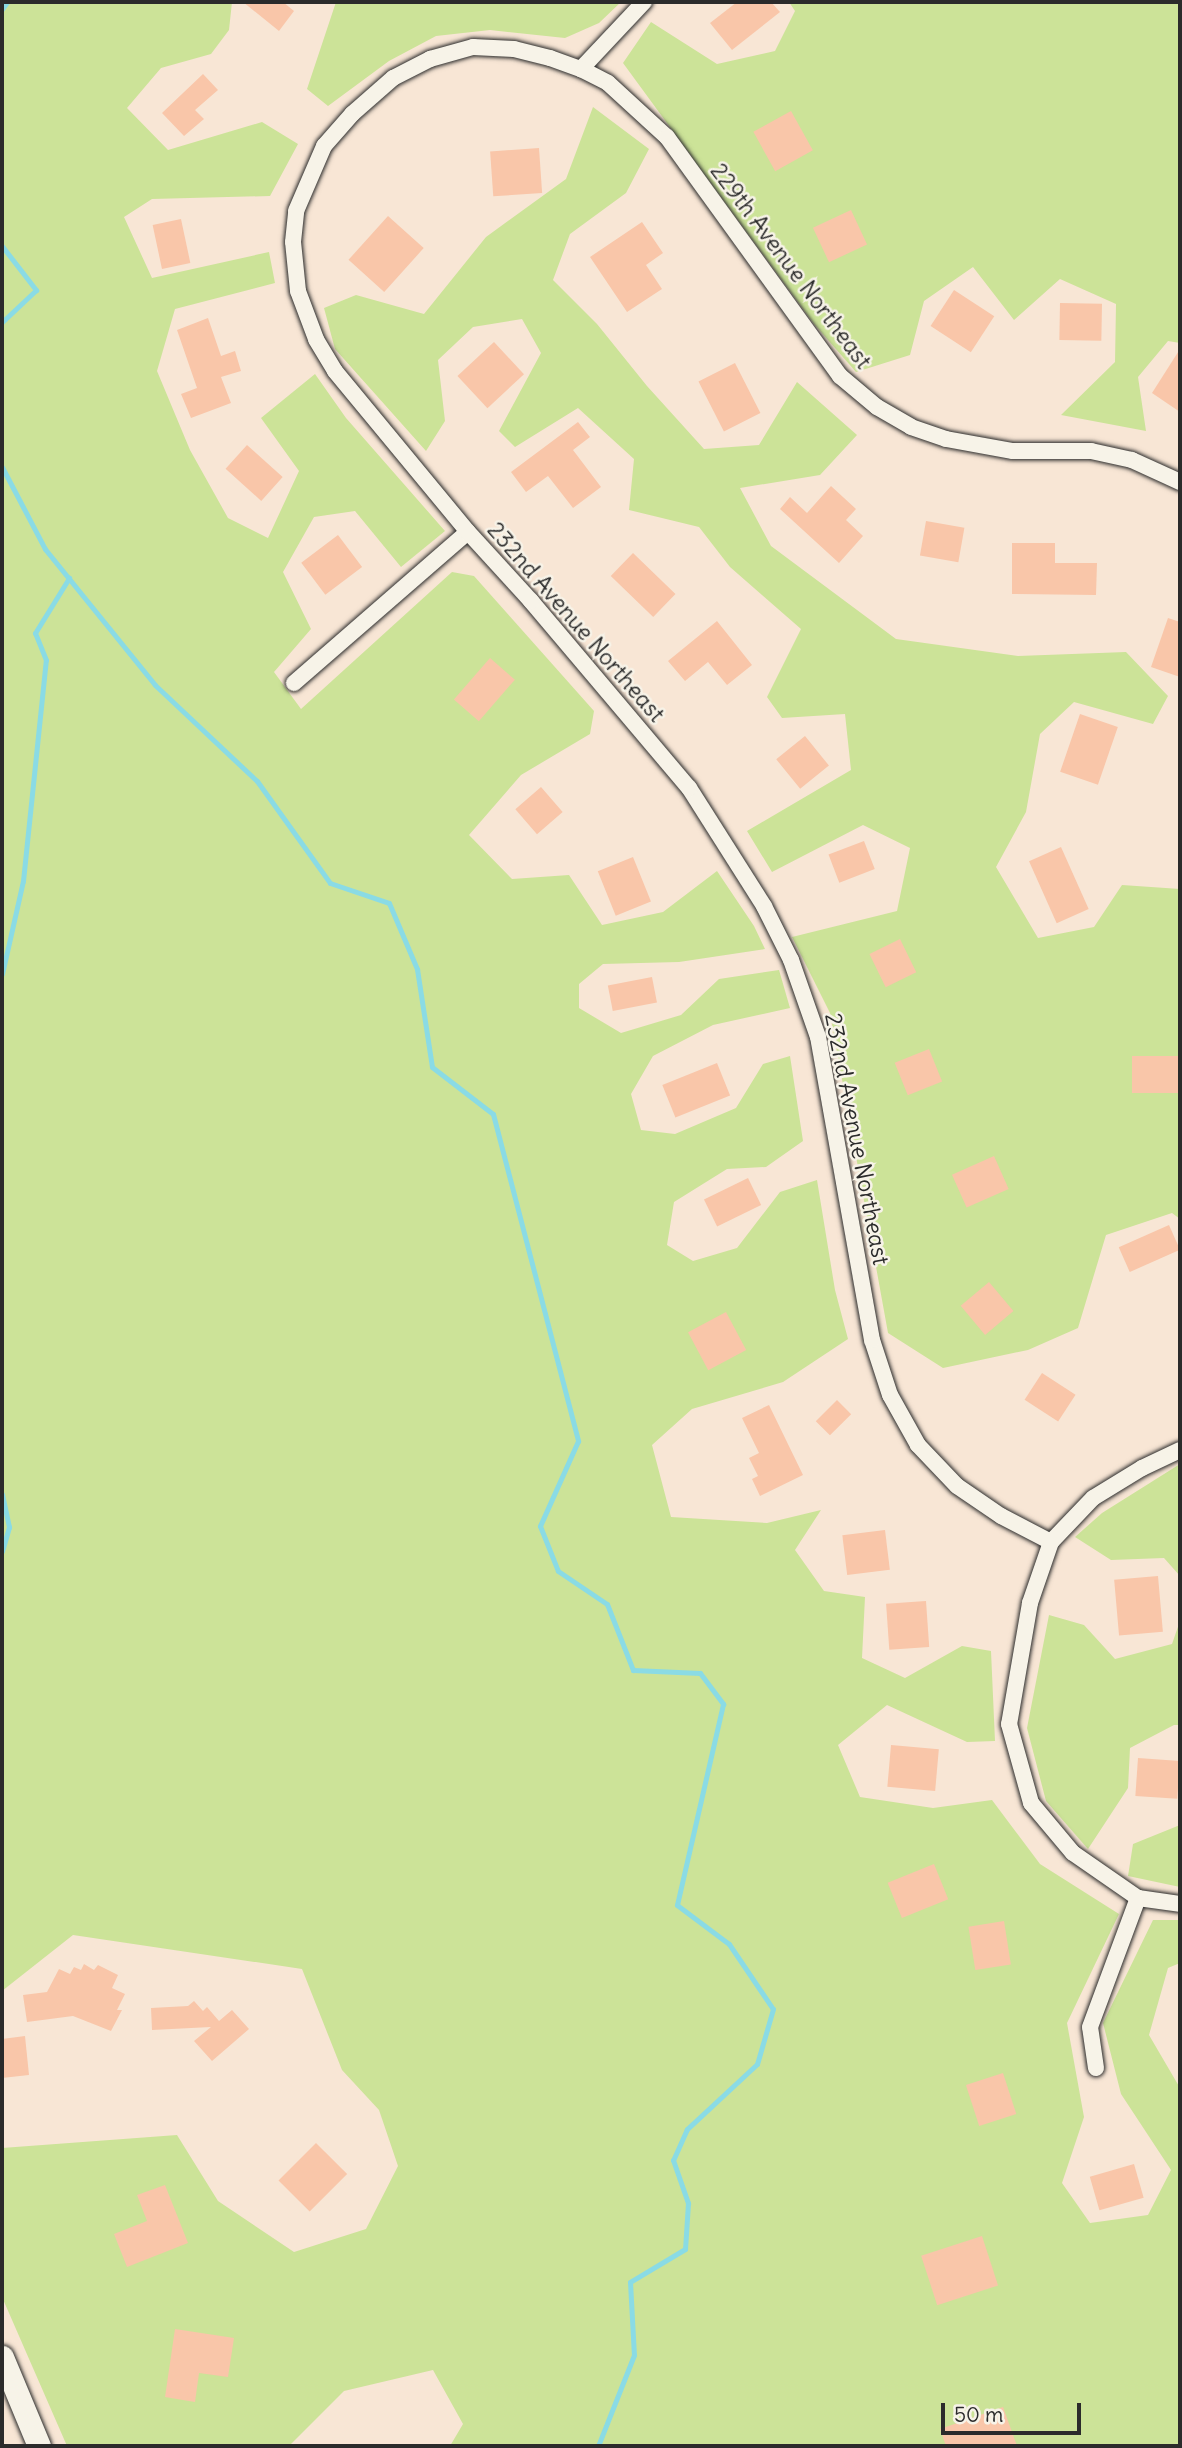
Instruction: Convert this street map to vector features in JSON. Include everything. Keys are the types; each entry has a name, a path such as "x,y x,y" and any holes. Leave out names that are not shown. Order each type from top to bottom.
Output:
{"street":[{"path":"582,69 644,2"},
{"name":"229th Avenue Northeast","path":"473,47 514,49 582,69 628,99 667,137 840,376 877,407 911,427 946,439 1013,451 1091,451 1132,460 1180,482"},
{"name":"232nd Avenue Northeast","path":"473,47 430,59 393,78 352,114 324,146 296,211 293,242 298,291 335,371 468,532 531,601 689,788 764,906 797,972 818,1037 872,1340 890,1395 918,1446 957,1486 1001,1516 1051,1542"},
{"path":"294,683 468,532"},
{"path":"1180,1450 1142,1468 1093,1499 1051,1542 1030,1603 1009,1724 1031,1803 1073,1853 1138,1898 1180,1904"},
{"path":"1096,2068 1090,2027 1138,1898"},
{"path":"2,2357 39,2446"}],"green space":[{"path":"2,2 232,2 229,30 211,54 161,68 127,108 168,150 262,122 298,144 270,196 152,199 124,217 152,278 269,252 275,283 175,309 157,371 190,450 228,518 268,538 299,471 261,418 315,374 346,418 445,531 401,567 355,511 314,517 283,572 311,629 274,672 301,709 452,572 474,576 594,711 590,734 521,775 469,835 512,879 569,875 602,925 663,912 717,871 754,926 765,949 679,962 603,964 579,984 579,1008 621,1033 681,1015 719,979 779,970 790,1008 713,1025 653,1056 631,1094 641,1130 675,1134 736,1108 763,1064 790,1056 803,1141 766,1167 727,1169 674,1202 667,1245 693,1261 737,1248 780,1192 817,1180 835,1290 848,1339 783,1382 692,1409 652,1445 671,1517 767,1523 821,1510 795,1550 824,1591 865,1597 862,1658 905,1678 962,1646 991,1651 995,1741 967,1742 887,1705 838,1745 860,1797 933,1808 992,1800 1040,1864 1119,1914 1067,2023 1084,2117 1062,2183 1090,2223 1148,2215 1171,2170 1121,2094 1103,2023 1153,1920 1180,1920 1180,1963 1168,1968 1149,2035 1180,2088 1180,2446 450,2446 463,2424 433,2370 344,2391 289,2446 67,2446 2,2297 2,2148 177,2135 218,2201 294,2252 366,2229 398,2166 379,2110 342,2070 302,1969 73,1935 2,1991"},
{"path":"336,2 621,2 599,23 565,38 490,30 436,36 389,61 328,106 307,89"},
{"path":"789,2 1180,2 1180,343 1168,341 1138,377 1146,431 1061,415 1115,362 1116,304 1060,279 1014,320 973,267 924,301 910,355 856,372 814,324 623,63 651,22 717,64 775,51 795,11"},
{"path":"593,107 649,149 626,193 570,234 553,280 597,324 647,386 704,449 759,445 797,382 857,435 820,475 740,488 771,546 896,639 1018,656 1126,652 1168,696 1153,724 1074,702 1040,734 1026,812 996,867 1038,938 1094,927 1122,885 1180,889 1180,1219 1172,1213 1106,1235 1078,1328 1028,1350 943,1368 888,1333 830,1013 792,937 897,911 910,848 863,825 772,872 747,831 851,770 845,714 782,718 767,697 801,629 730,567 699,527 629,510 634,459 578,408 515,447 499,431 541,353 522,319 473,327 438,360 445,421 426,451 335,349 324,308 356,295 424,314 486,237 566,179"},
{"path":"1180,1464 1180,1576 1164,1558 1111,1560 1075,1537 1102,1513"},
{"path":"1049,1615 1084,1625 1115,1659 1172,1644 1180,1621 1180,1725 1174,1725 1130,1748 1128,1788 1088,1849 1046,1801 1027,1728"},
{"path":"1180,1825 1180,1887 1128,1876 1133,1844"}],"building":[{"path":"243,2 283,2 294,11 279,31"},
{"path":"737,2 771,2 780,12 732,50 710,23"},
{"path":"203,74 218,90 195,110 204,119 184,136 162,113"},
{"path":"791,111 813,150 775,171 753,132"},
{"path":"539,148 542,193 493,196 490,151"},
{"path":"851,210 867,244 829,262 813,228"},
{"path":"388,216 424,248 384,292 349,260"},
{"path":"181,219 190,263 162,269 153,225"},
{"path":"642,222 663,253 646,265 662,289 627,312 590,257"},
{"path":"954,290 994,316 971,352 931,326"},
{"path":"1060,303 1102,304 1101,341 1059,340"},
{"path":"208,318 221,356 235,351 241,371 221,377 231,403 191,418 181,394 197,388 177,330"},
{"path":"494,342 524,374 487,408 457,376"},
{"path":"1180,349 1180,412 1152,393"},
{"path":"735,363 760,413 724,432 698,382"},
{"path":"578,422 590,437 573,450 601,487 573,508 548,476 526,492 511,472"},
{"path":"247,445 283,477 261,501 226,469"},
{"path":"831,486 856,509 846,520 863,536 839,563 780,509 790,497 807,513"},
{"path":"926,521 964,528 958,562 920,555"},
{"path":"338,535 362,567 325,595 301,563"},
{"path":"1012,543 1055,543 1055,563 1097,563 1096,595 1012,594"},
{"path":"633,553 675,594 653,617 611,576"},
{"path":"1168,618 1180,622 1180,677 1151,667"},
{"path":"717,621 752,665 727,685 708,662 685,681 668,661"},
{"path":"490,658 515,680 479,721 454,700"},
{"path":"1080,714 1118,727 1098,785 1060,772"},
{"path":"805,736 829,766 800,789 776,759"},
{"path":"541,787 563,812 537,834 515,809"},
{"path":"864,841 875,869 839,883 829,855"},
{"path":"1061,847 1089,909 1057,923 1029,861"},
{"path":"633,857 651,902 616,916 598,871"},
{"path":"900,939 916,972 886,987 869,954"},
{"path":"652,977 657,1003 613,1011 608,986"},
{"path":"929,1049 942,1081 908,1095 895,1063"},
{"path":"1132,1056 1180,1056 1180,1093 1132,1093"},
{"path":"717,1063 730,1095 675,1118 662,1085"},
{"path":"994,1156 1009,1189 967,1208 952,1175"},
{"path":"748,1178 761,1205 717,1226 704,1199"},
{"path":"1169,1225 1180,1250 1130,1272 1119,1247"},
{"path":"989,1282 1013,1311 985,1335 961,1306"},
{"path":"726,1312 746,1350 708,1370 688,1332"},
{"path":"1042,1373 1076,1395 1058,1422 1025,1400"},
{"path":"837,1400 851,1414 830,1435 816,1421"},
{"path":"769,1405 803,1475 760,1496 752,1479 758,1476 749,1458 759,1453 742,1418"},
{"path":"885,1530 890,1570 847,1575 842,1535"},
{"path":"1158,1576 1163,1632 1119,1636 1114,1580"},
{"path":"926,1601 929,1647 889,1650 886,1604"},
{"path":"891,1745 939,1749 935,1791 887,1787"},
{"path":"1138,1758 1180,1761 1177,1799 1135,1796"},
{"path":"934,1864 948,1899 902,1918 888,1883"},
{"path":"1004,1921 1011,1964 975,1970 968,1927"},
{"path":"84,1964 94,1970 98,1965 118,1975 112,1988 125,1994 117,2010 122,2010 111,2031 73,2016 27,2022 23,1995 47,1992 59,1969 70,1974 74,1967 81,1970"},
{"path":"194,2001 203,2011 207,2007 219,2021 232,2010 249,2029 212,2061 194,2041 211,2027 152,2030 151,2008 188,2006"},
{"path":"25,2036 29,2075 2,2078 2,2039"},
{"path":"1003,2073 1016,2114 979,2126 966,2085"},
{"path":"316,2143 347,2174 310,2212 279,2180"},
{"path":"1134,2164 1144,2198 1099,2210 1090,2177"},
{"path":"165,2185 188,2243 127,2267 114,2234 147,2221 137,2195"},
{"path":"982,2236 998,2285 937,2305 921,2256"},
{"path":"175,2329 234,2338 228,2377 199,2373 195,2402 165,2397"},
{"path":"1003,2407 1017,2446 946,2446 940,2429"}],"waterway":[{"path":"2,9 7,2"},
{"path":"2,246 36,290 2,322"},
{"path":"2,467 45,549 155,685 257,781 330,883 389,903 417,969 432,1067 493,1114 578,1441 540,1526 558,1571 607,1604 633,1670 700,1673 723,1704 677,1905 729,1944 773,2009 757,2064 687,2129 673,2160 688,2203 685,2249 630,2282 634,2355 598,2446"},
{"path":"2,974 23,881 46,660 35,633 69,578"},
{"path":"2,1494 9,1527 2,1551"}]}
